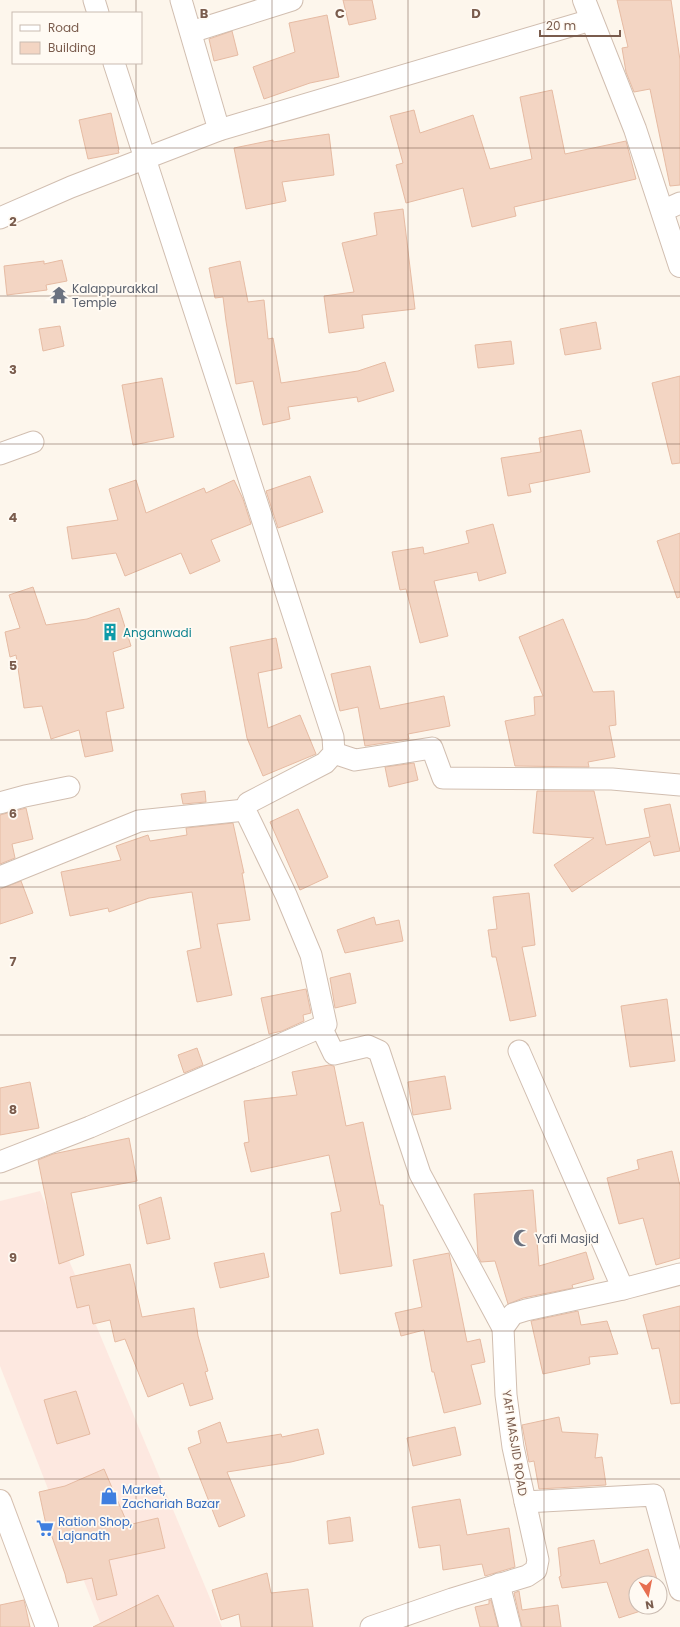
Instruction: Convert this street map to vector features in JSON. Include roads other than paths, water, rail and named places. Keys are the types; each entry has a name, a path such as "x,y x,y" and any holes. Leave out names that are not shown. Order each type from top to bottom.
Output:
{"street":[{"path":"94,0 98,12"},
{"path":"181,0 219,130"},
{"path":"191,32 292,0"},
{"path":"0,218 71,187 219,130 588,10 635,129 671,207 680,266"},
{"path":"0,1162 90,1127 326,1024 311,955 286,895 245,810 248,802 325,763 334,753 333,737 114,64"},
{"path":"0,454 33,442"},
{"path":"334,753 355,760 432,748 443,778 612,779 680,785"},
{"path":"0,803 25,796 70,787"},
{"path":"0,877 139,821 245,810"},
{"path":"321,1027 334,1054 368,1046 379,1051 420,1174 503,1328 513,1314 526,1310 623,1289 680,1274"},
{"path":"519,1051 623,1289"},
{"name":"YAFI MASJID ROAD","path":"371,1627 527,1576 536,1570 538,1560 513,1447 506,1394 503,1328"},
{"path":"525,1502 654,1495 680,1590"},
{"path":"0,1501 47,1627"},
{"path":"499,1584 510,1627"}],"place":[{"name":"Kalappurakkal Temple","path":"59,295"},
{"name":"Anganwadi","path":"110,632"},
{"name":"Yafi Masjid","path":"522,1238"},
{"name":"Market, Zachariah Bazar","path":"109,1496"},
{"name":"Ration Shop, Lajanath","path":"45,1528"}]}
